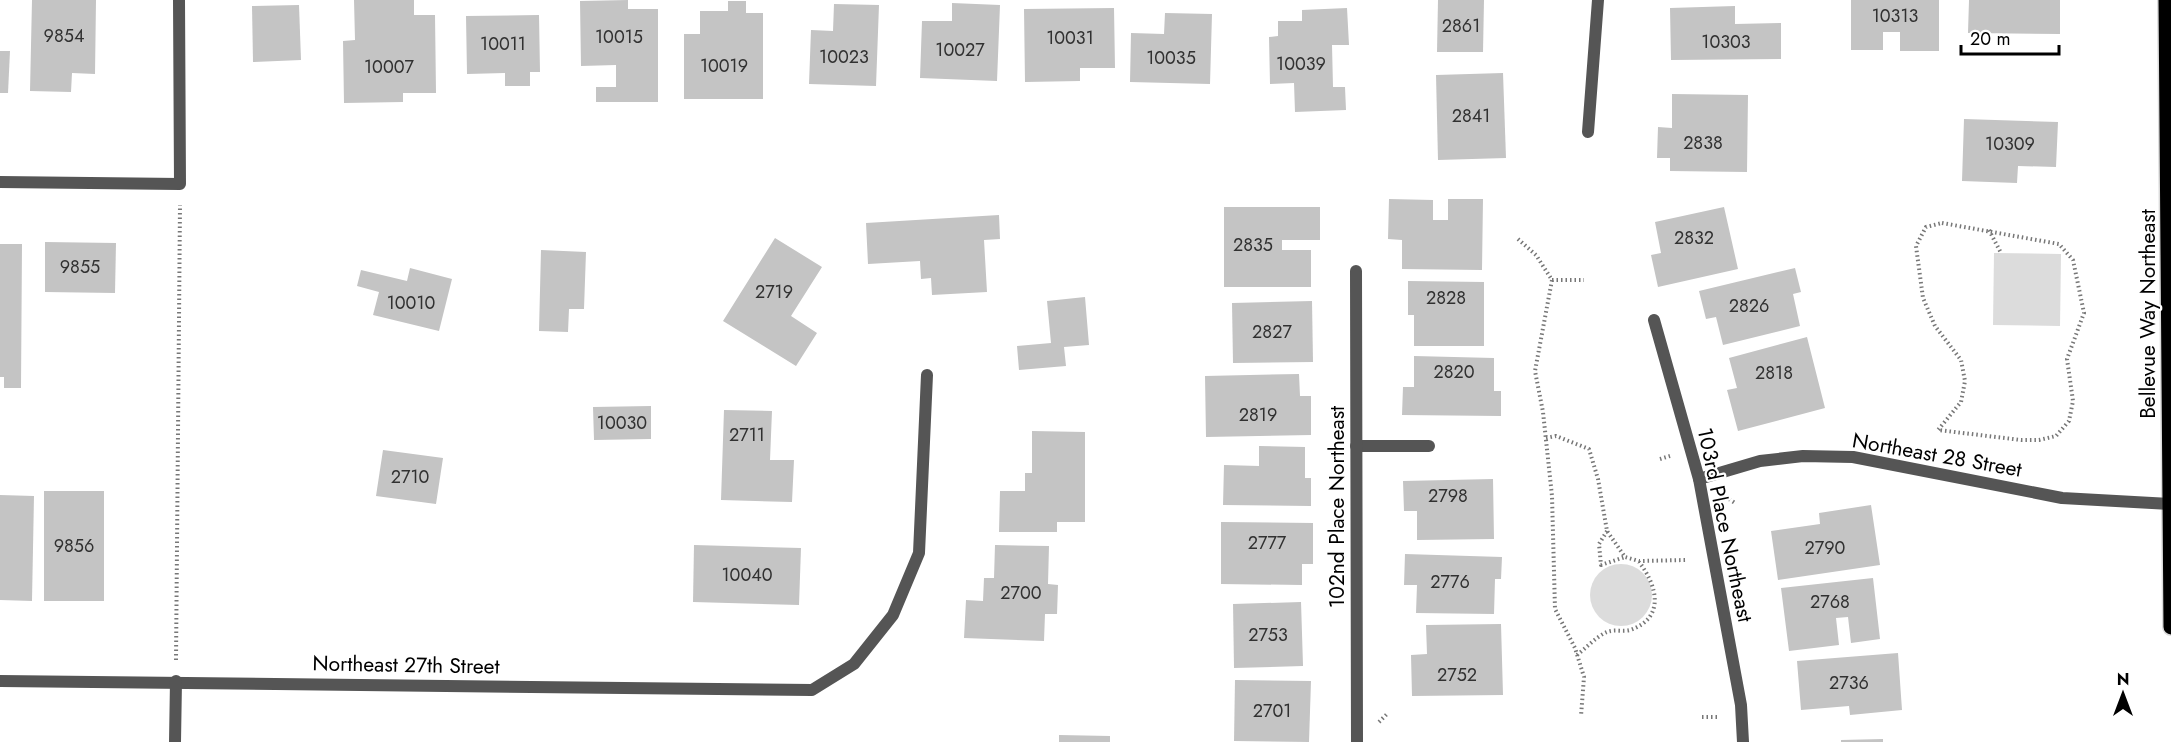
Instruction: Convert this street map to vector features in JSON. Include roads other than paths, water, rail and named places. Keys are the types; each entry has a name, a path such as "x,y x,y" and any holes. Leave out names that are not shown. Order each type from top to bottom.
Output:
{"main road":[{"name":"Bellevue Way Northeast","path":"2166,0 2171,627"}],"street":[{"path":"0,182 180,184 179,0"},
{"path":"1588,132 1598,0"},
{"name":"102nd Place Northeast","path":"1356,271 1357,742"},
{"name":"103rd Place Northeast","path":"1654,320 1699,479 1741,705 1743,742"},
{"name":"Northeast 27th Street","path":"0,681 176,681 812,690 854,664 893,615 919,553 927,375"},
{"path":"1356,446 1429,446"},
{"name":"Northeast 28 Street","path":"1699,479 1760,461 1803,456 1853,457 2062,498 2171,504"},
{"path":"175,742 176,681"}]}
